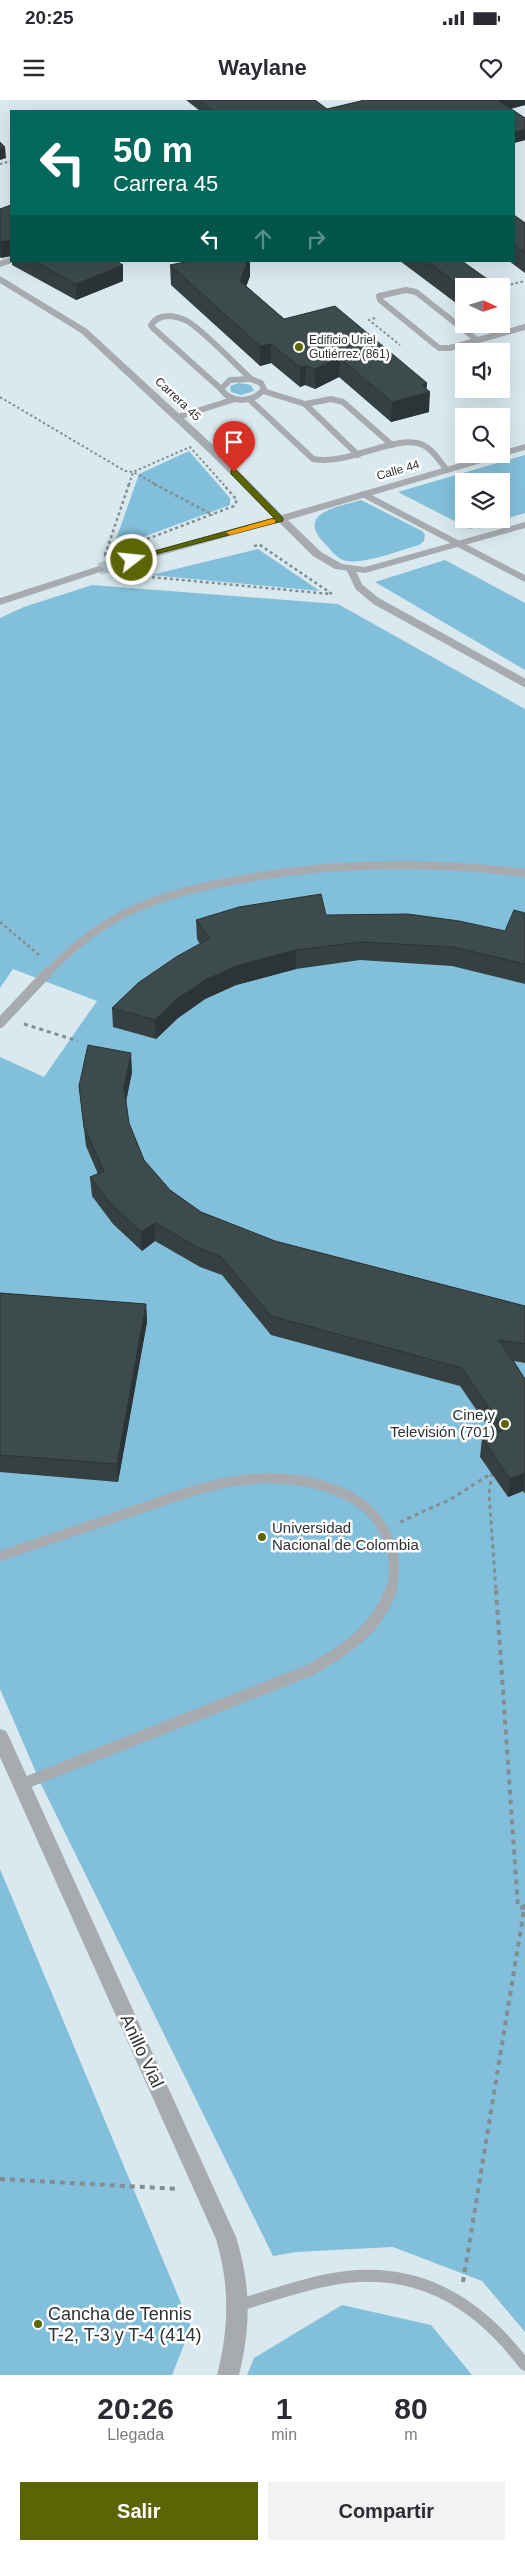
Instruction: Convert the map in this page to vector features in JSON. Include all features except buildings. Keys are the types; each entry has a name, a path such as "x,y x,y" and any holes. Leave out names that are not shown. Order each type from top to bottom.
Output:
{"street":[{"name":"Carrera 45","path":"0,280 84,331 178,417 280,519 324,558 339,568 365,570 461,544"},
{"name":"Calle 44","path":"114,565 280,519 525,447"},
{"path":"364,494 461,544 525,580"},
{"path":"461,544 525,525"},
{"path":"0,602 99,569"},
{"name":"Anillo Vial","path":"0,1737 20,1785 207,2191 233,2258 240,2305 235,2352 228,2375"}],"lane":[{"path":"477,340 416,292 406,290 380,296 380,300 435,346 450,348 525,328"},
{"path":"236,399 225,395 221,389 154,328 152,322 155,319 168,315 187,320 251,379 262,383 263,392"},
{"path":"221,389 225,382 230,380 251,379"},
{"path":"178,417 236,399 249,399 263,392 305,404 331,399 343,402 392,445"},
{"path":"249,399 313,459 330,463 392,445 420,444 446,470"},
{"path":"305,404 358,455"},
{"path":"351,570 359,586 376,601 525,683"},
{"path":"2,1021 53,967 85,937 113,920 153,902 208,885 298,869 356,864 456,865 525,873"},
{"path":"0,1556 222,1482 247,1480 299,1481 342,1492 360,1502 375,1515 384,1530 391,1548 395,1567 393,1588 388,1604 377,1620 345,1650 310,1670 20,1785"},
{"path":"240,2305 318,2283 357,2276 390,2277 431,2287 460,2300 482,2315 508,2340 525,2365"}],"path":[{"path":"510,285 525,281"},
{"path":"369,327 376,326"},
{"path":"0,397 125,471 133,472 214,515"},
{"path":"190,447 237,500 234,506 214,515 105,555 133,472 190,447"},
{"path":"143,573 140,575 144,577 332,594 260,545 250,547"},
{"path":"0,922 53,967"},
{"path":"2,1021 78,1041"},
{"path":"384,1530 451,1499 492,1474 489,1494 517,1897 518,1907 525,1906 460,2300"},
{"path":"0,2179 207,2191"}],"shaded area":[{"path":"239,383 251,385 254,391 241,395 231,392 230,386"},
{"path":"189,451 230,498 230,505 113,548 139,474"},
{"path":"525,455 525,513 510,517 510,473 463,473 498,463 510,463 510,459"},
{"path":"455,475 455,521 398,492"},
{"path":"361,500 422,531 425,535 424,541 419,545 373,559 347,561 341,559 317,534 315,525 317,519 322,513 331,509"},
{"path":"258,549 320,591 151,575"},
{"path":"445,560 525,603 525,670 375,582"},
{"name":"Universidad Nacional de Colombia","path":"92,585 338,604 525,709 525,1400 502,1448 480,1457 508,1497 523,1491 525,1494 525,2332 482,2281 393,2247 296,2252 273,2256 41,1784 0,1689 0,1472 134,1394 147,1323 0,1311 0,1057 44,1077 97,1001 13,969 0,988 0,618 24,607"},
{"path":"0,1869 191,2327 172,2375 0,2375"},
{"path":"342,2305 431,2325 472,2375 247,2375 254,2358"}],"tunnel":[{"path":"99,569 114,565"}],"slow traffic":[{"path":"230,532 272,521"}],"place":[{"name":"Edificio Uriel Gutiérrez (861)","path":"299,347"},
{"name":"Cine y Televisión (701)","path":"505,1424"},
{"name":"Universidad Nacional de Colombia","path":"262,1537"},
{"name":"Cancha de Tennis T-2, T-3 y T-4 (414)","path":"38,2324"}],"route":[{"path":"132,560 280,519 234,472"}]}
